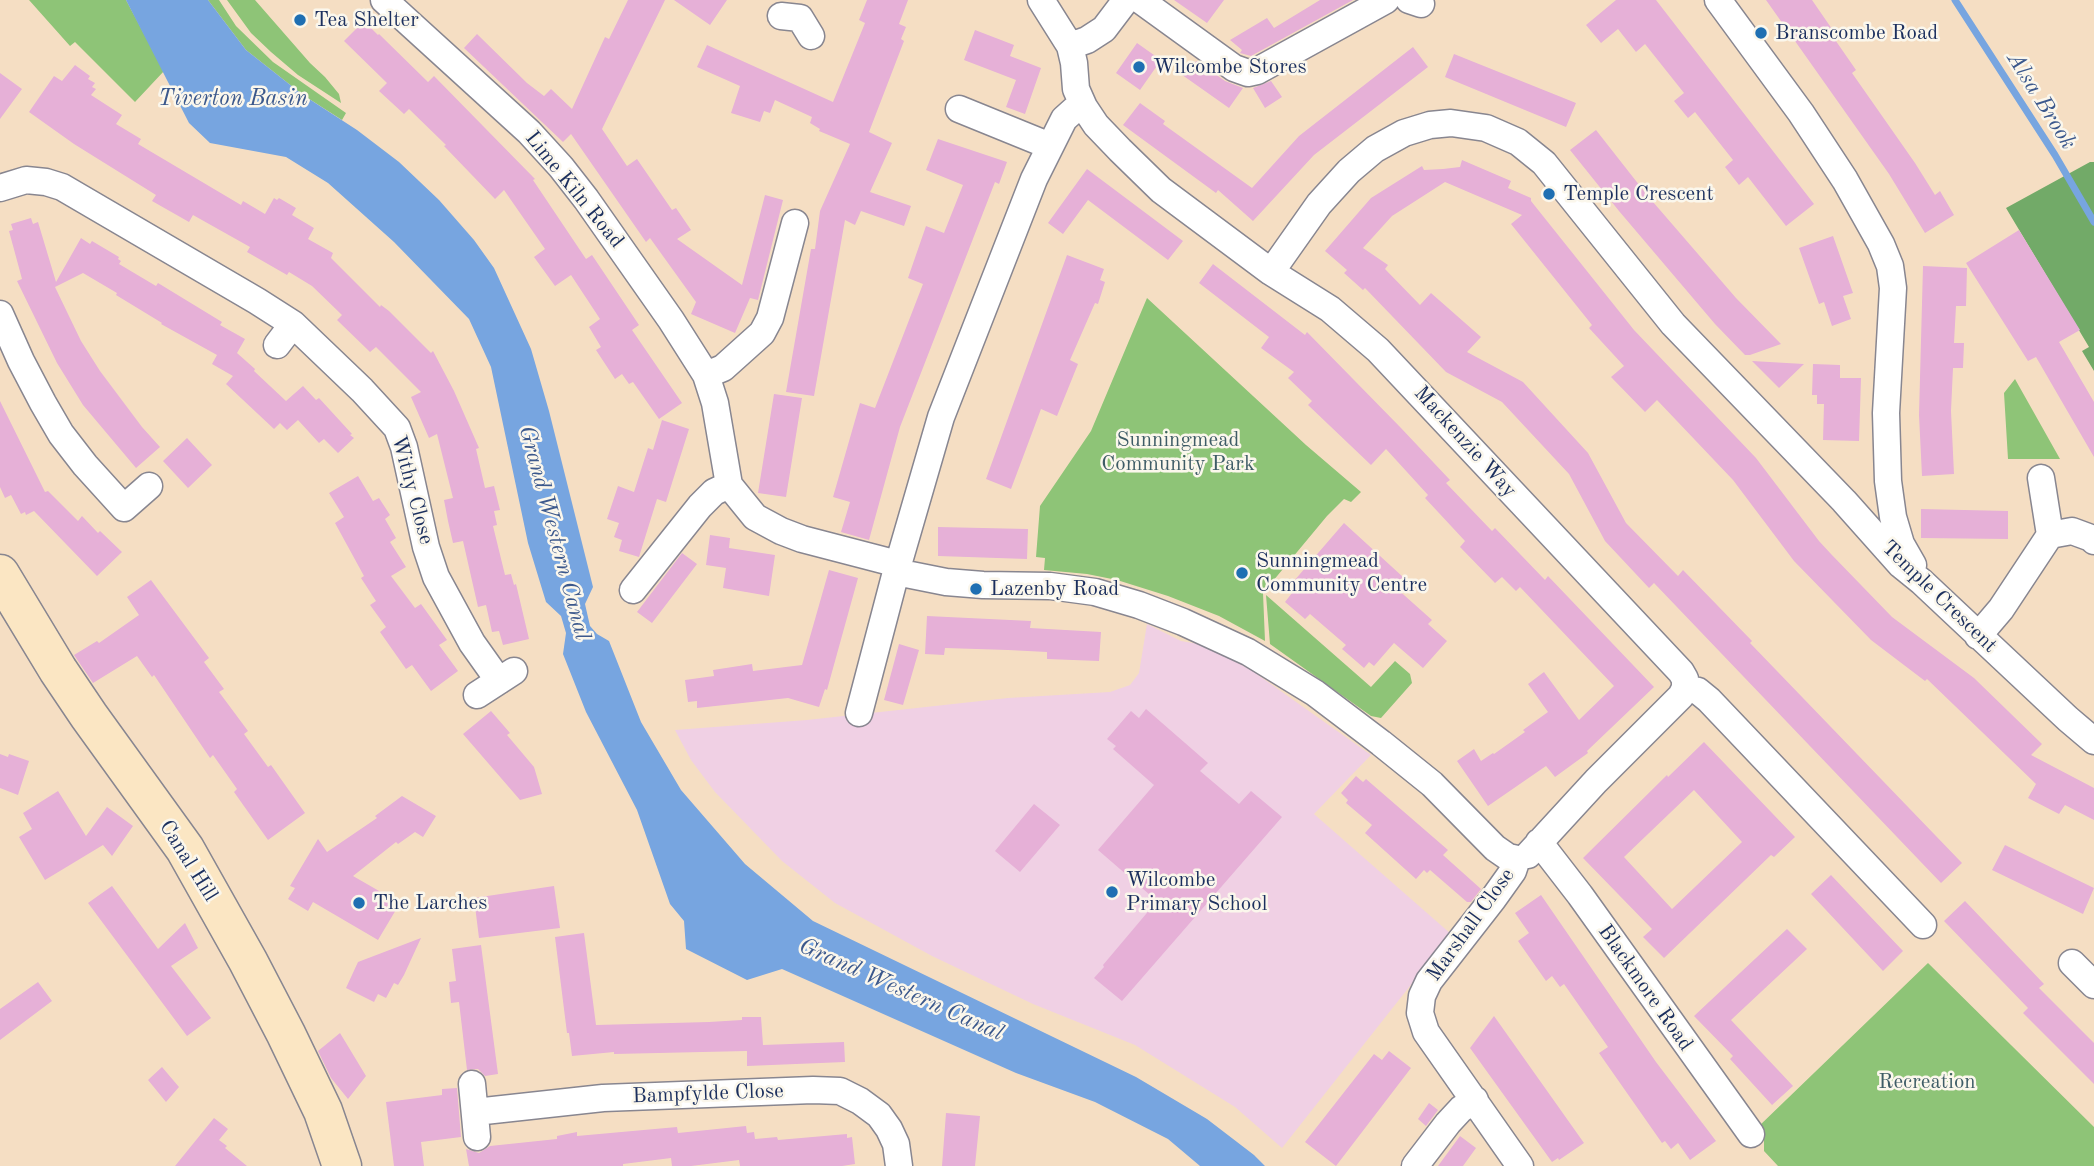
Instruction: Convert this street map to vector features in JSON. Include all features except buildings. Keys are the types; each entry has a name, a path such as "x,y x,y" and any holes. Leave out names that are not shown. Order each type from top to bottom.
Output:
{"street":[{"name":"Mackenzie Way","path":"1041,0 1070,46 1076,89 1084,107 1104,134 1161,190 1271,272 1330,309 1378,350 1681,671 1685,688"},
{"path":"1070,46 1087,40 1104,29 1126,0"},
{"path":"1140,0 1234,68 1248,73 1257,71 1386,0"},
{"path":"1718,0 1801,113 1846,180 1881,244 1889,266 1893,288 1886,413 1888,481 1893,517 1901,544 1922,582"},
{"name":"Lime Kiln Road","path":"372,4 529,132 561,167 636,269 706,375 715,403 729,485 755,517 802,539 897,568"},
{"path":"859,713 941,417 1001,259 1050,146 1064,119 1074,110 1084,107"},
{"path":"959,108 1050,146"},
{"name":"Temple Crescent","path":"1271,272 1319,204 1349,171 1376,149 1404,133 1430,125 1451,123 1486,128 1518,142 1544,163 1672,324 1844,501 1901,565 2094,741"},
{"name":"Withy Close","path":"0,188 26,180 62,187 257,301 285,334 362,390 397,428 436,577 497,682"},
{"path":"706,375 723,368 762,333 770,318 796,223"},
{"path":"0,314 43,403 85,465 124,508 149,486"},
{"path":"1978,636 2001,609 2050,535 2041,478"},
{"path":"1844,501 1864,503 1880,495 1888,481"},
{"path":"633,590 700,506 714,492 729,485"},
{"path":"2050,535 2072,531 2094,541"},
{"path":"897,568 946,582 1050,586 1095,592 1183,622 1237,647 1315,693 1338,710 1432,784 1495,848 1508,857 1517,859 1528,855 1685,688 1698,691 1903,885 1923,925"},
{"name":"Canal Hill","path":"0,574 58,670 184,849 286,1034 323,1111 342,1166"},
{"name":"Blackmore Road","path":"1539,842 1751,1134"},
{"name":"Marshall Close","path":"1517,859 1513,871 1429,981 1422,996 1420,1013 1426,1032 1520,1166"},
{"path":"2073,963 2094,985"},
{"name":"Bampfylde Close","path":"472,1084 476,1124 603,1098 840,1091 879,1115 896,1144 899,1166"},
{"path":"1415,1166 1448,1123 1461,1109 1475,1100"}],"shaded area":[{"name":"Wilcombe Primary School","path":"1147,624 1181,641 1204,645 1251,670 1371,755 1314,814 1451,934 1282,1148 1235,1107 1135,1045 1033,1004 932,956 835,903 782,861 715,792 691,760 675,730 807,720 1008,698 1110,692 1130,685 1139,673"}],"green space":[{"path":"29,0 126,0 164,71 135,102 75,42 70,46"},
{"path":"208,0 219,0 236,26 273,62 346,113 342,120 303,95 246,50"},
{"path":"227,0 255,0 325,77 339,94 341,103 298,75 271,52 251,33"},
{"path":"2094,162 2094,371 2082,351 2089,347 2006,208"},
{"name":"Sunningmead Community Park","path":"1147,298 1306,445 1361,492 1351,502 1344,499 1327,516 1263,593 1265,641 1219,616 1168,596 1117,580 1044,570 1045,558 1036,557 1040,506 1091,431"},
{"path":"2015,379 2060,459 2008,459 2004,393"},
{"path":"1266,595 1371,687 1395,661 1410,674 1412,683 1381,718 1371,716 1270,644"},
{"name":"Recreation","path":"1928,963 2094,1127 2094,1166 1778,1166 1764,1151 1764,1133 1758,1127"}],"water":[{"path":"126,0 208,0 246,50 303,95 357,130 399,162 439,200 474,240 494,268 531,349 593,587 585,604 590,626 609,641 641,722 681,790 745,864 813,921 1136,1077 1207,1119 1265,1166 1200,1166 1168,1139 1095,1102 1016,1073 782,969 747,980 686,949 684,921 670,904 637,810 586,712 563,654 566,633 561,616 546,602 528,543 491,367 469,319 394,242 328,183 286,157 210,143 189,123"}],"waterway":[{"name":"Alsa Brook","path":"1955,0 2055,155 2094,222"}],"place":[{"name":"Tea Shelter","path":"300,20"},
{"name":"Branscombe Road","path":"1761,33"},
{"name":"Wilcombe Stores","path":"1139,67"},
{"name":"Temple Crescent","path":"1549,194"},
{"name":"Sunningmead Community Centre","path":"1242,573"},
{"name":"Lazenby Road","path":"976,589"},
{"name":"Wilcombe Primary School","path":"1112,892"},
{"name":"The Larches","path":"359,903"}],"water label":[{"name":"Tiverton Basin","path":"233,99"},
{"name":"Grand Western Canal","path":"554,533"},
{"name":"Grand Western Canal","path":"901,990"}]}
